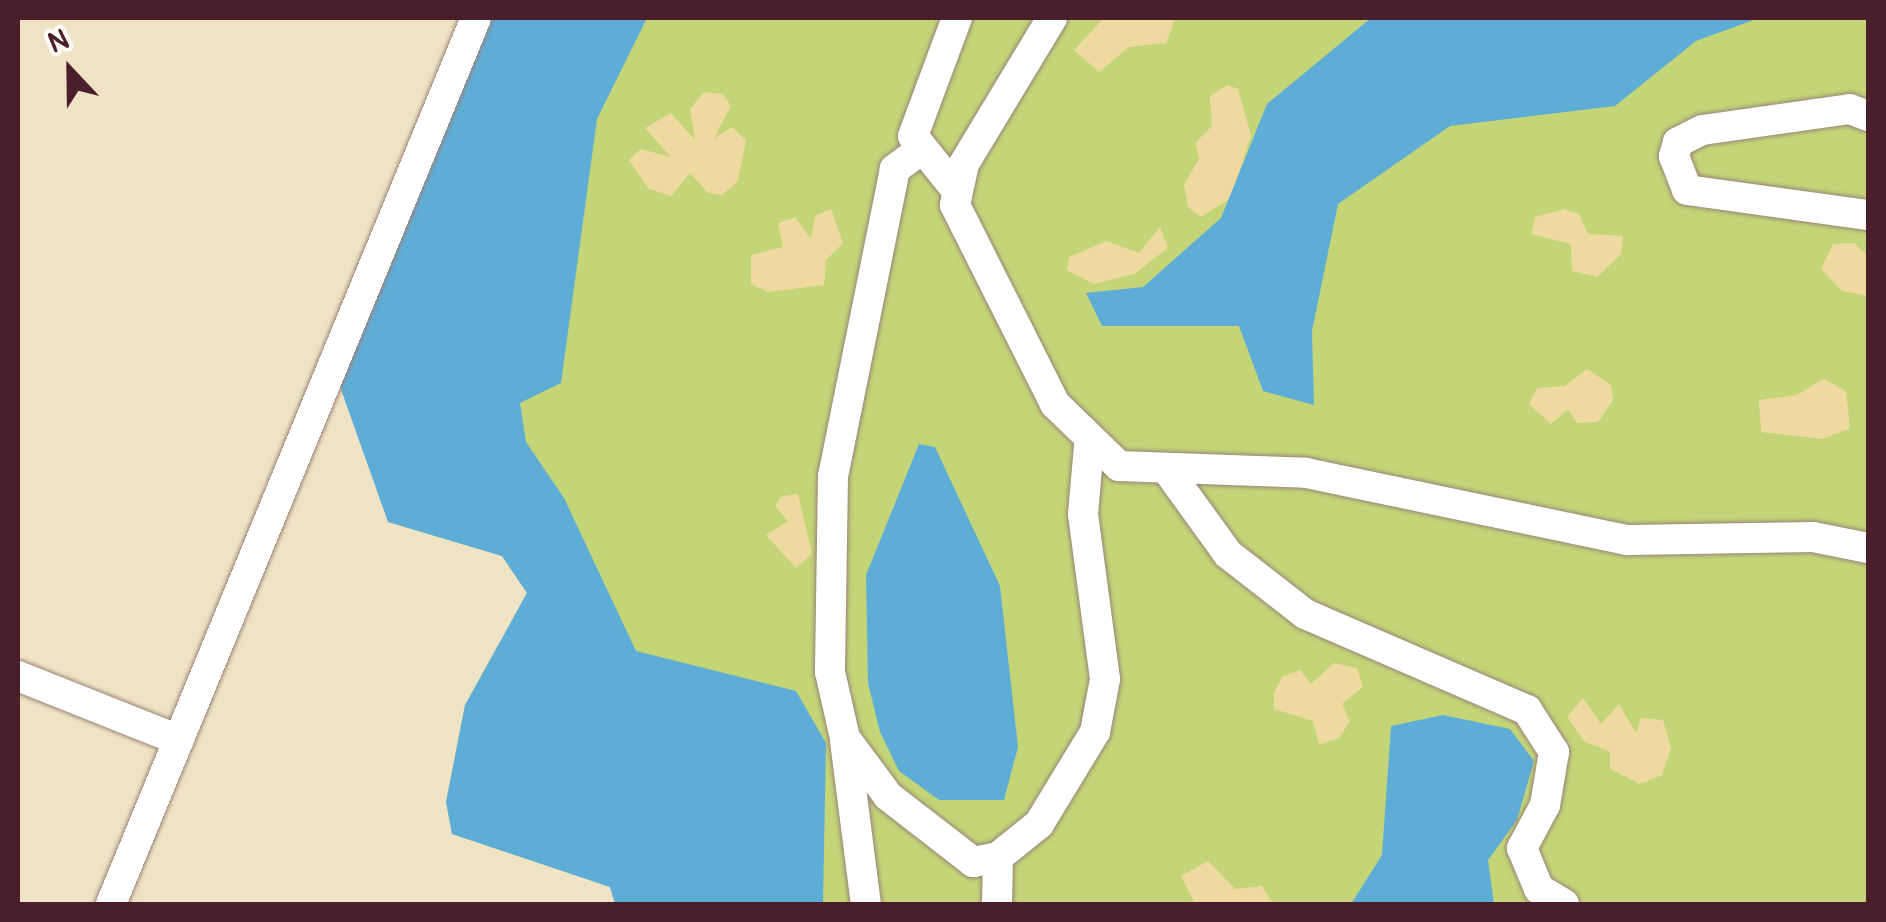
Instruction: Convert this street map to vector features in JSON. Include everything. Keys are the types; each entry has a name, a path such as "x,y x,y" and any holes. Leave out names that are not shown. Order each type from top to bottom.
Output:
{"street":[{"path":"110,904 476,18"},
{"path":"957,18 914,117 918,152 954,188 1055,404 1089,445 1119,466 1168,471 1306,473 1628,540 1813,537 1868,548"},
{"path":"954,188 1052,18"},
{"path":"1868,116 1850,109 1702,130 1678,142 1674,156 1687,190 1868,215"},
{"path":"866,904 845,738 830,672 833,476 895,169 918,152"},
{"path":"845,738 926,832 973,862 998,857 1040,824 1094,732 1105,678 1083,514 1089,445"},
{"path":"1168,471 1228,554 1305,614 1527,710 1554,752 1545,805 1522,848 1538,889 1564,904"},
{"path":"18,676 179,740"},
{"path":"997,904 998,857"}],"green space":[{"path":"487,18 1868,18 1868,904 615,904 610,887 452,834 446,802 465,705 527,593 502,556 388,522"}],"sand":[{"path":"1104,18 1175,20 1166,43 1129,47 1099,72 1074,50"},
{"path":"1227,85 1238,89 1251,135 1231,198 1201,217 1188,207 1184,184 1199,159 1195,143 1212,126 1210,96"},
{"path":"704,92 723,94 731,106 714,138 732,127 746,140 738,181 722,195 708,193 690,173 671,196 649,189 629,160 641,149 671,157 645,128 671,113 695,140 690,109"},
{"path":"831,209 843,243 826,260 824,285 768,292 751,284 751,255 783,247 778,223 795,217 811,239 815,216"},
{"path":"1564,209 1579,214 1588,234 1623,236 1621,254 1597,277 1572,271 1571,244 1531,234 1535,217"},
{"path":"1160,227 1168,248 1134,274 1094,284 1067,270 1069,257 1106,241 1139,253"},
{"path":"1854,243 1868,256 1868,296 1842,291 1821,269 1833,244"},
{"path":"1587,369 1611,385 1613,400 1598,422 1577,423 1568,409 1551,424 1529,404 1537,388 1565,386"},
{"path":"1823,379 1846,391 1850,428 1823,439 1761,432 1759,400 1797,395"},
{"path":"798,494 812,554 796,568 766,535 788,521 775,506 782,496"},
{"path":"1334,663 1357,668 1363,687 1342,704 1350,721 1339,738 1319,745 1313,721 1274,709 1274,693 1282,677 1300,670 1311,684"},
{"path":"1583,698 1601,724 1619,704 1636,733 1641,718 1663,720 1671,748 1662,775 1640,784 1610,769 1610,752 1584,741 1567,717"},
{"path":"1208,861 1235,889 1262,886 1272,902 1195,904 1181,876"}],"water":[{"path":"487,18 647,18 597,119 561,383 520,403 526,442 564,498 636,651 796,691 826,743 823,904 615,904 610,887 452,834 446,802 465,705 527,593 502,556 388,522 338,381"},
{"path":"1371,18 1759,18 1696,41 1615,106 1450,126 1338,204 1312,331 1314,405 1263,391 1239,326 1102,326 1086,293 1143,287 1221,218 1267,104"},
{"path":"919,444 935,447 1000,586 1018,747 1004,800 939,800 899,771 880,732 868,683 866,575"},
{"path":"1443,715 1510,729 1534,761 1517,820 1488,860 1494,904 1351,904 1382,855 1391,726"}]}
